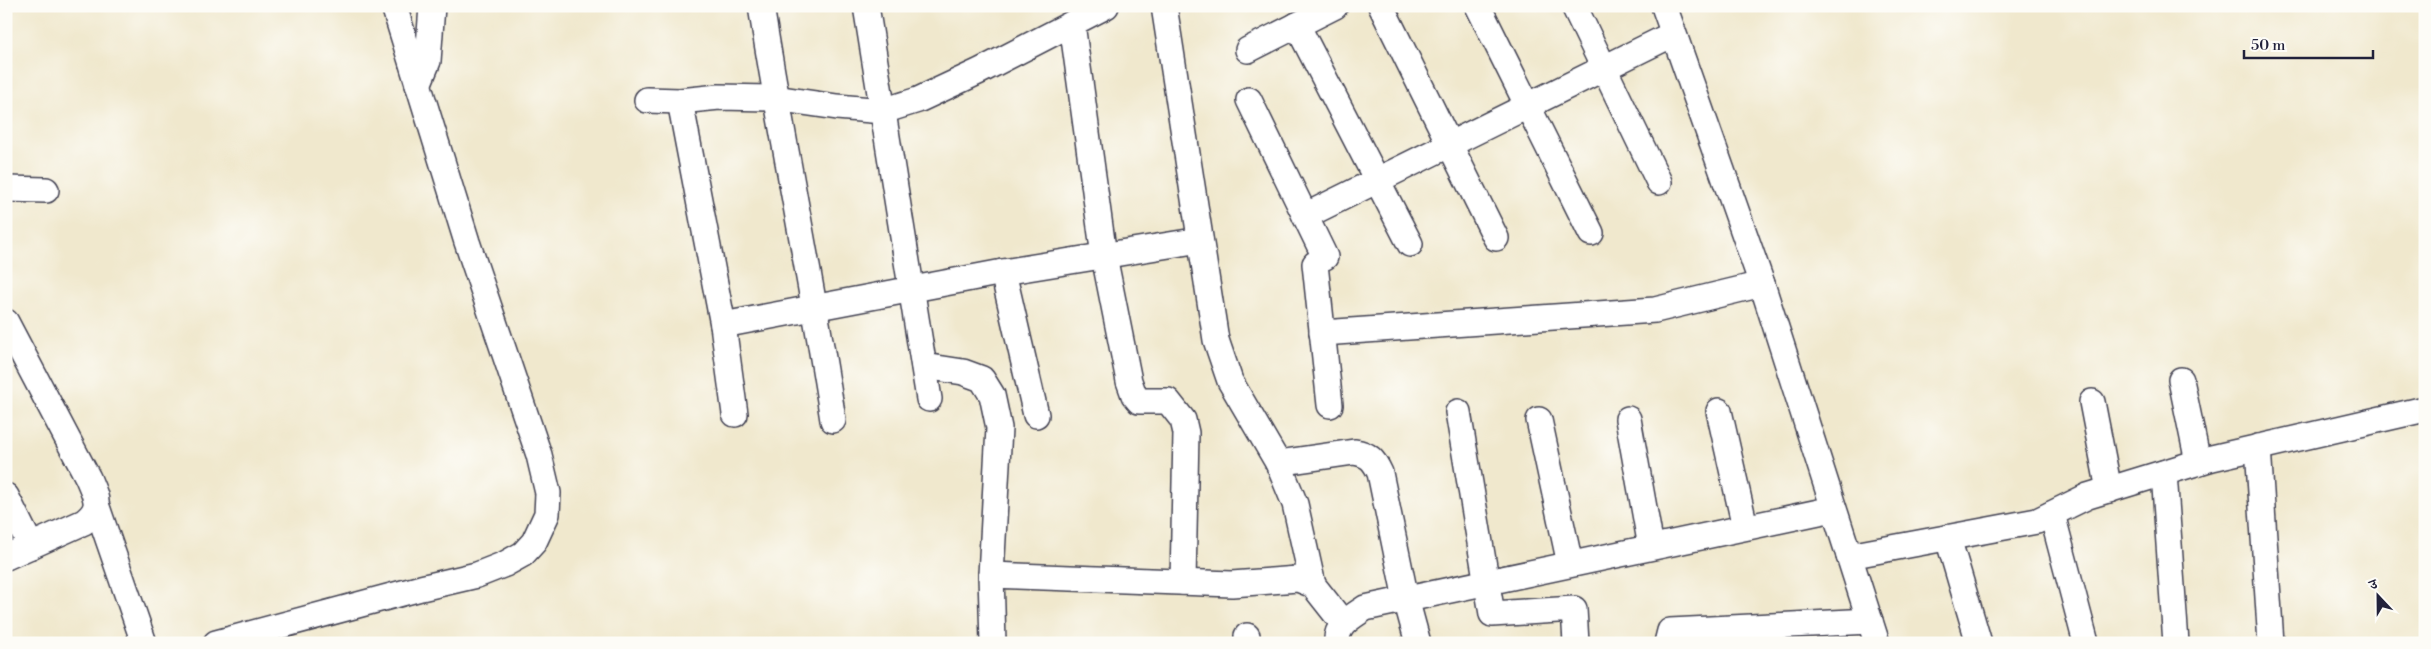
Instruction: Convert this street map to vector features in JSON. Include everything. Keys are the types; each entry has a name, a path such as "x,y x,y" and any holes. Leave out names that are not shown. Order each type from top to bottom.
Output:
{"street":[{"path":"216,643 421,588 477,575 506,564 523,554 534,542 547,514 548,494 539,455 467,242 394,6"},
{"path":"418,85 428,61 432,6"},
{"path":"761,6 775,98 816,307 833,420"},
{"path":"866,6 929,399"},
{"path":"646,100 680,102 719,97 775,98 837,107 883,111 918,100 1106,6"},
{"path":"1164,6 1216,340 1230,381 1278,463 1295,504 1313,585 1340,633 1364,608 1833,509"},
{"path":"1248,50 1335,6"},
{"path":"1381,6 1496,238"},
{"path":"1478,6 1590,233"},
{"path":"1574,6 1659,182"},
{"path":"1664,6 1762,284 1874,632 1670,631 1667,643"},
{"path":"1072,24 1104,256 1134,395 1139,401 1168,401 1183,420 1186,433 1183,582"},
{"path":"1297,25 1410,244"},
{"path":"1305,216 1673,34"},
{"path":"1249,100 1305,216 1320,261 1322,333 1330,405"},
{"path":"680,102 723,324 735,414"},
{"path":"6,189 46,190"},
{"path":"723,324 1003,272 1200,240"},
{"path":"1003,272 1036,415"},
{"path":"1322,333 1655,310 1762,284"},
{"path":"6,322 88,478 144,643"},
{"path":"924,366 963,372 982,379 992,395 999,428 992,575 993,643"},
{"path":"2181,380 2198,462"},
{"path":"2092,402 2109,490"},
{"path":"1849,556 2037,521 2088,496 2198,462 2425,409"},
{"path":"1718,410 1745,527"},
{"path":"1458,412 1492,614 1574,609 1576,643"},
{"path":"1628,419 1651,547"},
{"path":"1539,420 1570,564"},
{"path":"2258,447 2271,643"},
{"path":"1278,463 1354,452 1365,453 1374,460 1380,473 1406,599 1418,643"},
{"path":"2164,472 2176,643"},
{"path":"6,496 31,546"},
{"path":"6,557 84,522 93,515 97,507"},
{"path":"2052,514 2086,643"},
{"path":"1948,538 1979,643"},
{"path":"992,575 1232,584 1298,579 1313,585"}]}
